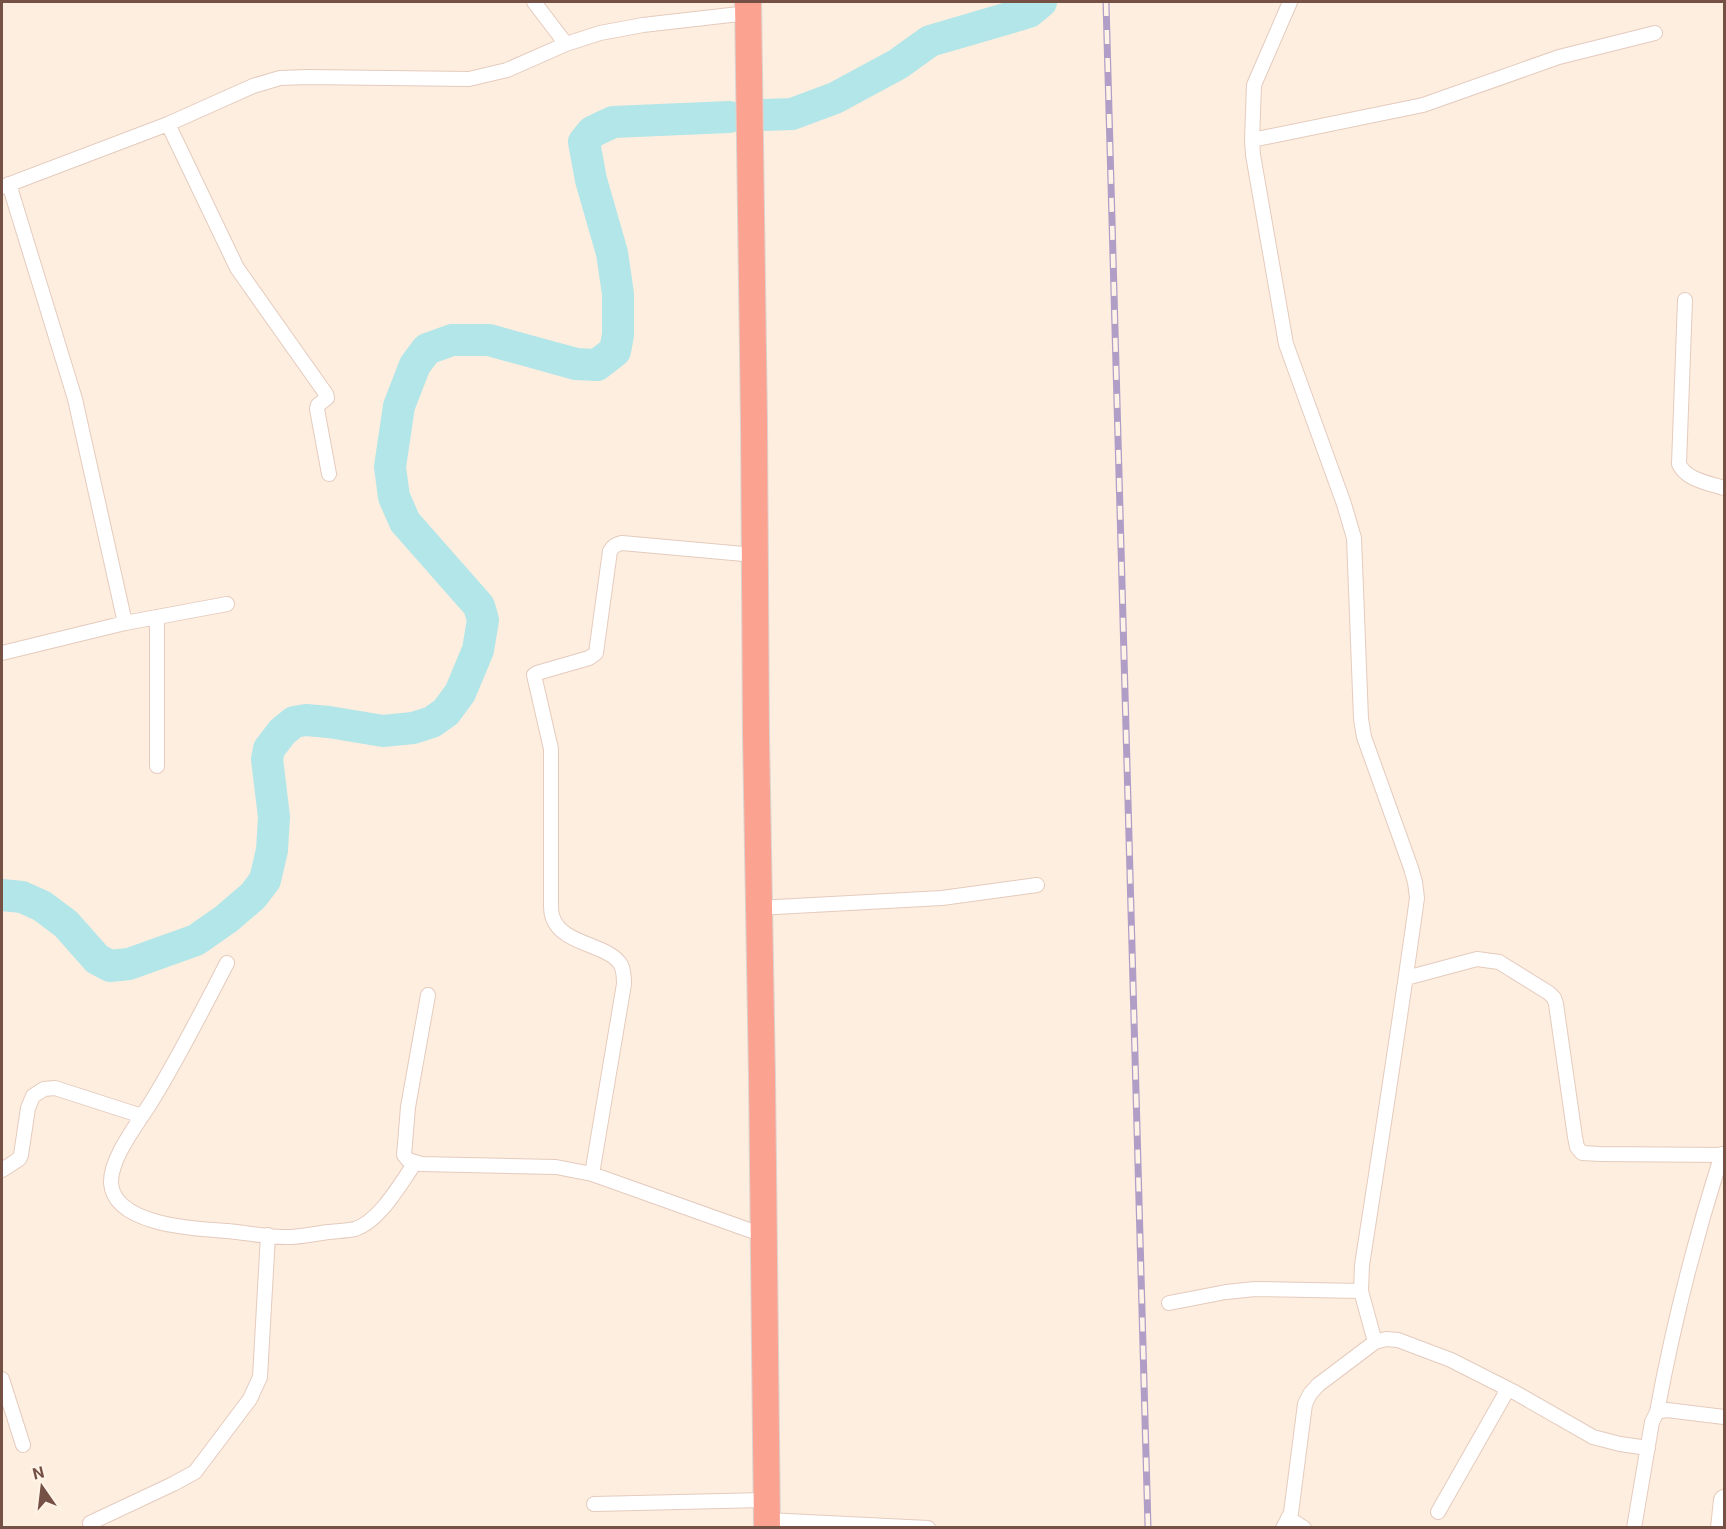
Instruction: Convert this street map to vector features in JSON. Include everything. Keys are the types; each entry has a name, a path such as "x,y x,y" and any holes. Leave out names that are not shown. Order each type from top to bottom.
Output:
{"highway":[{"path":"748,7 767,1516"}],"main road":[{"path":"1721,1527 1725,1500"}],"street":[{"path":"534,2 566,44"},
{"path":"1290,2 1254,85 1253,156 1286,344 1344,504 1354,538 1360,702 1364,736 1415,882 1417,898 1362,1265 1361,1291 1375,1342"},
{"path":"125,623 75,399 5,185 168,124 253,86 279,78 469,79 507,70 566,44 600,33 748,7"},
{"path":"1252,140 1423,105 1559,57 1655,33"},
{"path":"168,124 237,268 326,394 327,398 318,405 317,409 329,474"},
{"path":"1685,300 1679,464 1682,471 1689,476 1725,488"},
{"path":"592,1174 624,974 614,957 572,938 553,919 551,903 551,749 534,675 589,658 596,653 610,551 617,544 755,555"},
{"path":"2,653 125,623 227,604"},
{"path":"157,617 157,766"},
{"path":"758,908 942,898 1037,885"},
{"path":"1406,978 1477,958 1499,962 1549,993 1556,1004 1575,1137 1577,1147 1582,1153 1723,1155 1709,1195 1666,1362 1657,1412 1652,1422 1634,1527"},
{"path":"227,963 142,1116 129,1135 111,1181 116,1199 129,1210 176,1227 290,1237 355,1229 367,1222 380,1210 415,1163"},
{"path":"428,995 406,1126 404,1155 408,1160 421,1164 556,1167 592,1174 763,1235"},
{"path":"2,1170 19,1159 21,1155 28,1108 33,1096 39,1091 55,1088 142,1116"},
{"path":"90,1523 179,1482 195,1472 250,1399 260,1377 268,1235"},
{"path":"1169,1303 1255,1289 1361,1291"},
{"path":"1304,1527 1286,1523 1293,1503 1305,1404 1318,1385 1375,1342 1386,1339 1398,1340 1451,1360 1593,1437 1648,1448"},
{"path":"2,1379 23,1445"},
{"path":"1438,1512 1508,1389"},
{"path":"1657,1412 1667,1410 1725,1417"},
{"path":"594,1504 928,1527"}],"waterway":[{"path":"764,115 792,114 835,98 898,64 930,41 1029,12 1041,2"},
{"path":"2,895 22,897 42,906 66,924 97,959 110,966 129,964 196,940 253,896 265,880 272,850 274,817 267,759 269,749 282,732 294,722 306,720 383,731 413,728 432,722 446,712 460,693 478,650 483,620 479,606 405,522 394,497 390,467 399,406 415,365 427,349 452,340 489,340 576,364 597,365 615,351 618,335 618,294 612,253 591,180 584,142 592,132 613,122 729,117"}],"railway":[{"path":"1106,2 1148,1528"}]}
